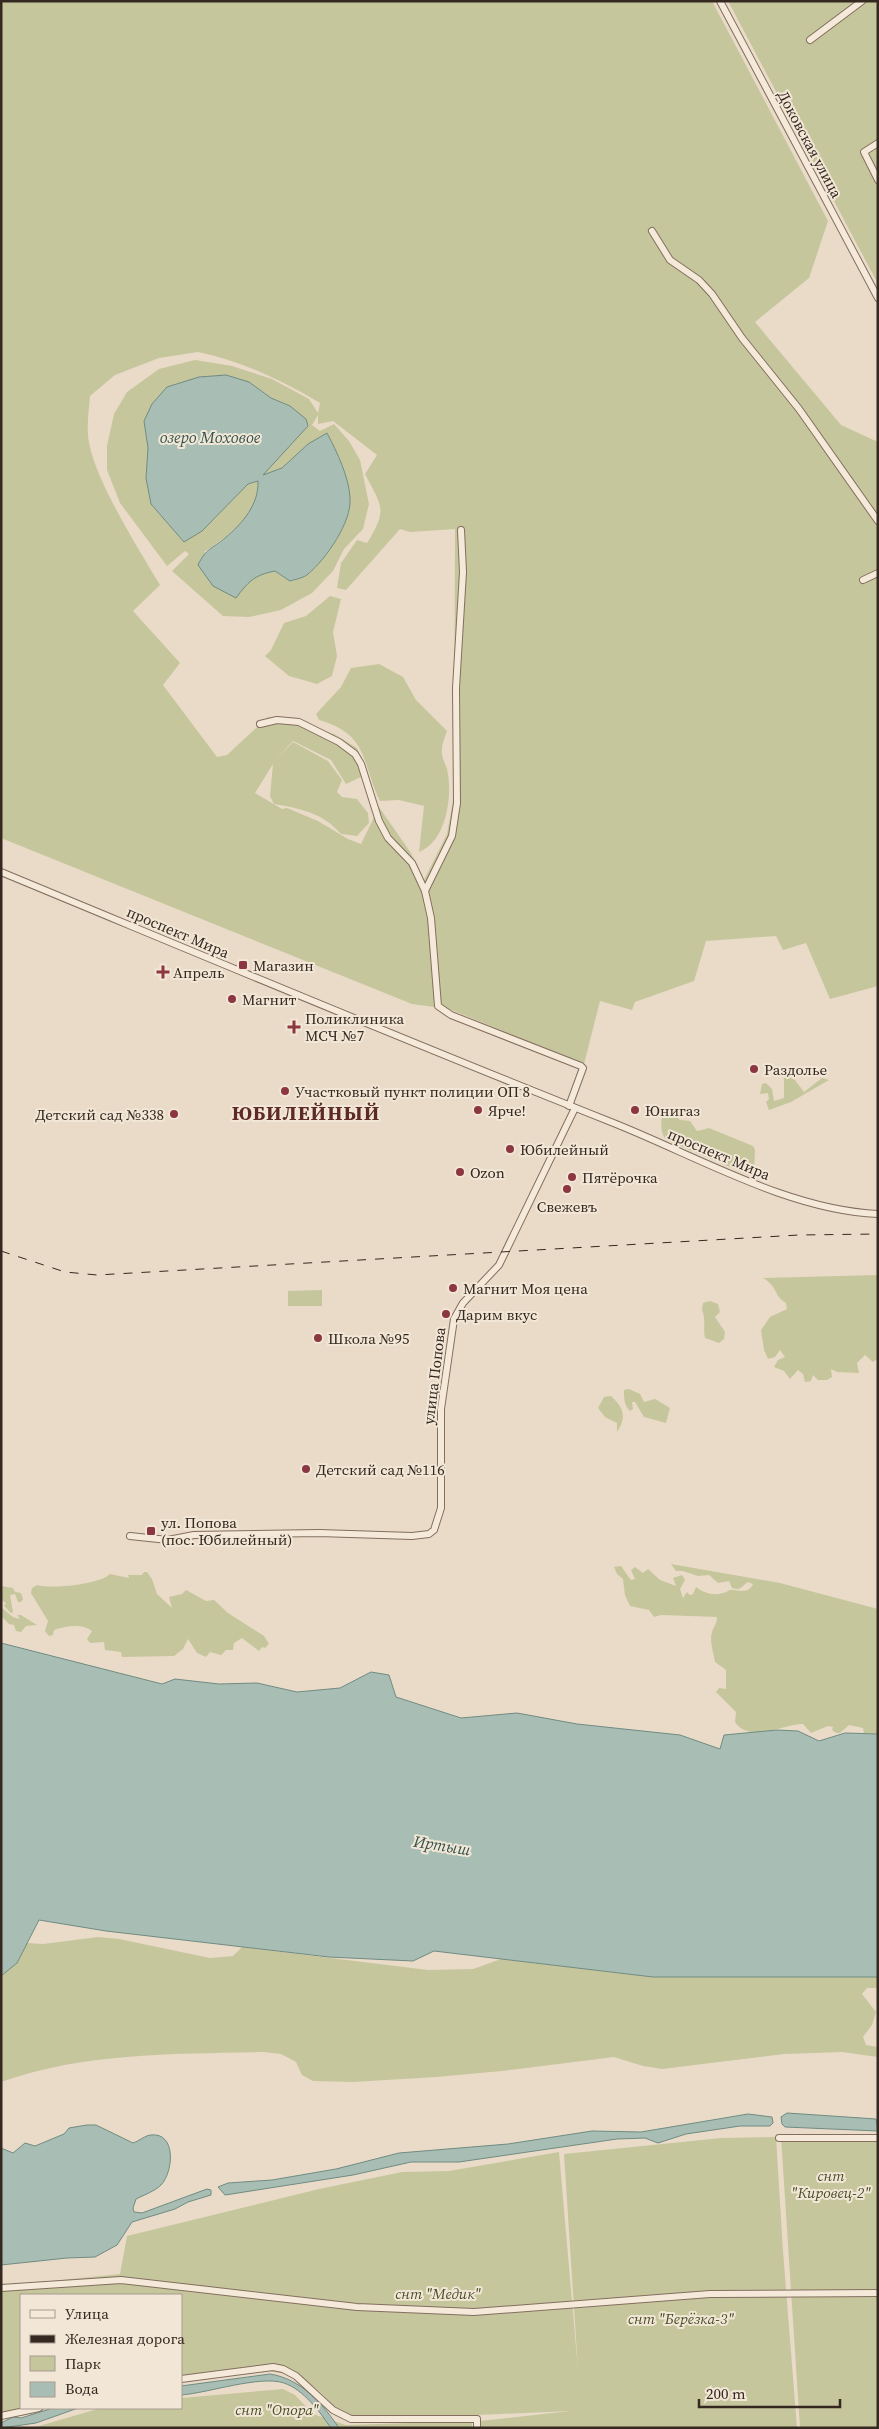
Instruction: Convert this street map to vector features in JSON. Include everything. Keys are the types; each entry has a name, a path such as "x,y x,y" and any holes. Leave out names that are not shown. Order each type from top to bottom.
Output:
{"street":[{"name":"Доковская улица","path":"720,1 878,298"},
{"path":"810,40 862,1"},
{"path":"878,143 864,152 878,180"},
{"path":"652,231 670,260 699,280 712,294 742,338 799,410 878,520"},
{"path":"425,891 452,836 458,804 456,688 463,572 461,530"},
{"path":"863,580 878,573"},
{"path":"260,724 277,720 299,722 339,742 354,754 361,764 379,821 388,838 412,863 425,891"},
{"name":"проспект Мира","path":"1,872 797,1199 834,1209 878,1214"},
{"name":"улица Попова","path":"130,1536 168,1540 194,1535 319,1532 412,1536 429,1534 434,1530 441,1508 441,1409 454,1319 463,1302 499,1265 572,1107 583,1068 451,1015 438,1006 431,918 425,891"},
{"path":"779,2138 878,2138"},
{"path":"1,2288 121,2280 357,2307 474,2312 710,2294 878,2293"},
{"path":"182,2379 273,2367 284,2369 307,2383 333,2410 343,2417 364,2420 477,2419 477,2428"},
{"path":"1,2416 34,2409"}],"green space":[{"path":"1,1 712,1 828,221 809,278 755,322 841,425 878,442 878,986 830,999 806,943 783,950 776,936 706,941 694,981 635,1002 632,1010 600,1001 584,1064 449,1009 412,1004 1,838","holes":["198,352 261,372 320,403 318,413 309,399 272,379 232,366 195,360 159,369 127,392 114,414 107,446 107,470 120,503 167,566 185,551 189,554 172,571 223,616 249,617 281,610 312,593 333,571 344,549 363,529 369,504 360,460 349,441 334,424 320,431 312,425 318,415 318,424 333,421 377,455 365,474 379,501 380,515 378,523 367,543 357,540 341,563 337,588 346,590 400,529 410,532 455,529 454,795 447,834 424,880 411,853 379,807 361,844 348,839 318,821 287,808 282,809 255,793 273,764 270,796 274,804 311,813 327,821 341,834 357,836 369,823 368,813 357,799 342,797 337,792 342,780 328,761 293,742 274,762 293,741 331,760 346,784 367,774 357,748 334,734 268,717 227,755 217,757 163,685 180,663 133,611 160,585 117,512 98,470 91,451 88,435 90,396 115,375 159,358","249,382 271,398 290,406 271,463 263,475 282,468 308,444 327,433 342,465 349,490 350,508 337,540 308,574 290,581 275,571 259,574 246,585 204,552 228,535 249,513 259,494 258,481 248,484 212,521 184,542 151,504 146,478 148,448 144,421"]},
{"path":"728,1 878,1 878,284"},
{"path":"330,596 341,599 333,632 337,656 332,676 317,684 289,676 265,656 271,650 284,623 306,616"},
{"path":"379,664 403,677 416,700 447,731 442,752 449,780 446,816 436,838 419,852 424,806 399,800 380,801 366,762 355,741 347,733 335,726 319,720 316,714 341,687 351,668"},
{"path":"789,1077 795,1080 804,1092 822,1078 829,1080 791,1102 769,1110 766,1102 769,1099 768,1093 760,1094 762,1084 766,1083 772,1089 774,1101 784,1098 784,1078"},
{"path":"666,1111 672,1112 680,1120 690,1121 697,1131 709,1128 753,1146 755,1150 754,1173 749,1175 666,1140 661,1124 662,1113"},
{"path":"878,1275 877,1359 873,1362 865,1355 857,1363 859,1373 837,1372 831,1369 832,1377 827,1380 818,1380 813,1375 811,1381 805,1382 803,1374 798,1370 790,1379 784,1371 774,1367 778,1360 785,1357 780,1350 775,1357 768,1359 764,1350 761,1330 770,1317 787,1309 786,1303 779,1297 772,1285 763,1278"},
{"path":"322,1290 322,1306 288,1306 288,1291"},
{"path":"710,1301 718,1304 720,1312 715,1317 725,1332 724,1339 719,1343 705,1338 702,1310 703,1303"},
{"path":"629,1389 640,1394 644,1402 655,1399 670,1408 666,1423 644,1417 635,1402 632,1402 633,1409 630,1411 625,1404 624,1396 624,1390"},
{"path":"611,1396 623,1413 622,1422 617,1432 617,1423 605,1417 598,1408 604,1397"},
{"path":"671,1564 780,1583 878,1609 878,1734 864,1733 863,1728 849,1725 840,1733 836,1733 832,1730 833,1727 828,1726 811,1733 803,1724 758,1732 749,1732 741,1728 735,1722 736,1712 716,1692 719,1688 726,1689 726,1670 715,1662 711,1643 711,1636 717,1617 661,1615 654,1617 649,1610 630,1606 625,1595 623,1579 617,1574 614,1567 621,1566 631,1580 635,1579 631,1570 635,1567 643,1573 648,1569 660,1580 676,1586 673,1578 682,1575 685,1580 680,1589 683,1598 687,1592 690,1595 693,1594 696,1587 705,1592 716,1594 730,1590 746,1590 753,1584 748,1582 735,1589 732,1588 729,1581 718,1583 709,1575 698,1576 683,1571 676,1571"},
{"path":"144,1572 147,1572 152,1579 157,1594 172,1608 169,1597 182,1594 186,1590 206,1601 214,1600 228,1613 264,1636 269,1644 265,1648 262,1647 259,1651 242,1638 234,1643 233,1650 226,1650 221,1655 210,1652 206,1657 197,1653 188,1639 183,1649 174,1656 122,1657 121,1652 105,1650 104,1642 90,1643 87,1639 92,1631 88,1628 68,1626 54,1630 53,1635 49,1636 45,1631 48,1621 31,1593 32,1588 37,1585 53,1587 75,1585 96,1581 110,1574 129,1578 128,1575 142,1575"},
{"path":"1,1586 13,1588 15,1592 21,1593 23,1599 21,1602 18,1602 15,1594 10,1595 13,1612 11,1613 4,1606 6,1603 1,1600"},
{"path":"1,1607 13,1617 20,1619 17,1615 21,1615 37,1625 26,1626 21,1632 16,1631 14,1625 9,1624 1,1616"},
{"path":"98,1937 119,1939 210,1958 233,1956 242,1947 428,1970 473,1969 501,1959 653,1977 878,1977 878,1988 867,1988 862,1994 876,2012 872,2025 863,2037 866,2045 878,2047 878,2057 842,2052 784,2054 662,2069 643,2066 614,2057 502,2071 353,2082 313,2081 302,2075 296,2062 281,2054 263,2052 197,2053 130,2056 98,2060 33,2072 1,2082 1,1976 17,1963 27,1943 43,1944"},
{"name":"снт \"Кировец-2\"","path":"878,2135 878,2428 800,2428 781,2137"},
{"path":"776,2137 797,2428 481,2428 480,2421 570,2411 361,2417 341,2411 308,2383 282,2373 268,2371 182,2381 182,2294 20,2294 20,2409 39,2409 1,2418 1,2286 120,2274 127,2236 319,2189 402,2172 449,2171 559,2152 578,2370 564,2154 721,2138"},
{"name":"снт \"Опора\"","path":"283,2389 295,2395 313,2414 346,2425 472,2421 472,2428 32,2428 98,2409 182,2409 182,2398"}],"water":[{"name":"озеро Моховое","path":"226,375 249,382 271,398 290,406 306,419 308,426 263,475 282,468 308,444 327,433 345,473 350,498 347,518 337,539 330,550 308,574 290,581 275,571 262,575 248,583 236,598 213,586 198,565 207,552 232,532 249,512 256,498 258,481 248,484 202,531 184,542 151,504 146,478 148,448 144,421 152,404 167,387 199,377"},
{"name":"Иртыш","path":"1,1643 162,1684 175,1679 219,1684 257,1683 297,1692 340,1688 371,1672 389,1675 396,1697 461,1718 517,1713 577,1724 680,1735 720,1749 724,1735 777,1730 798,1731 819,1741 845,1733 878,1734 878,1977 653,1977 434,1951 413,1961 329,1957 106,1931 39,1920 17,1963 1,1976"},
{"path":"787,2113 876,2119 878,2131 785,2127 782,2124 781,2117"},
{"path":"748,2114 772,2117 773,2123 770,2126 740,2126 686,2134 658,2143 645,2138 617,2139 459,2162 411,2162 353,2175 225,2195 218,2187 228,2183 272,2180 336,2169 399,2153 508,2144 592,2131 641,2132"},
{"path":"96,2125 133,2143 149,2135 159,2136 169,2146 170,2162 165,2179 156,2189 136,2199 133,2208 134,2212 142,2213 207,2189 211,2190 211,2195 188,2202 175,2209 132,2222 117,2245 95,2257 1,2265 1,2148 13,2153 25,2143 35,2146 64,2134 69,2128"},
{"path":"270,2374 291,2381 310,2394 318,2401 339,2428 331,2428 304,2396 284,2383 262,2381 182,2395 182,2386"},
{"path":"50,2409 75,2409 36,2423 1,2428 1,2423 13,2417 21,2418"}],"railway":[{"path":"1,1251 65,1272 97,1275 799,1235 878,1234"}],"place":[{"name":"Магазин","path":"243,965"},
{"name":"Апрель","path":"163,972"},
{"name":"Магнит","path":"232,999"},
{"name":"Поликлиника МСЧ №7","path":"294,1027"},
{"name":"Раздолье","path":"754,1069"},
{"name":"Участковый пункт полиции ОП 8","path":"285,1091"},
{"name":"Ярче!","path":"478,1110"},
{"name":"Юнигаз","path":"635,1110"},
{"name":"Детский сад №338","path":"174,1114"},
{"name":"Юбилейный","path":"510,1149"},
{"name":"Ozon","path":"460,1172"},
{"name":"Пятёрочка","path":"572,1177"},
{"name":"Свежевъ","path":"567,1189"},
{"name":"Магнит Моя цена","path":"453,1288"},
{"name":"Дарим вкус","path":"446,1314"},
{"name":"Школа №95","path":"318,1338"},
{"name":"Детский сад №116","path":"306,1469"},
{"name":"ул. Попова (пос. Юбилейный)","path":"151,1531"}],"district":[{"name":"ЮБИЛЕЙНЫЙ","path":"306,1113"}],"park label":[{"name":"снт \"Медик\"","path":"438,2293"},
{"name":"снт \"Берёзка-3\"","path":"681,2318"}]}
